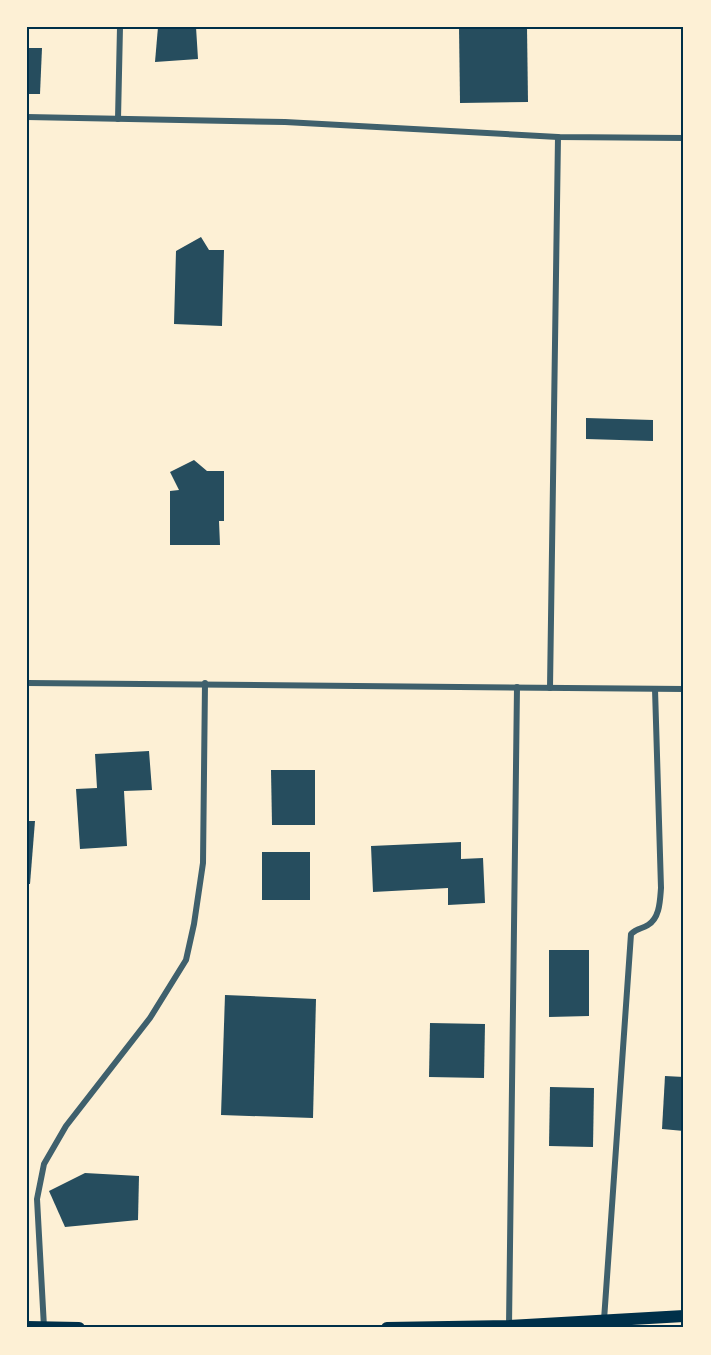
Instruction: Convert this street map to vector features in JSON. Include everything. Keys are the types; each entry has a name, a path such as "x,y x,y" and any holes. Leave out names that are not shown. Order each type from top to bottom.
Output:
{"main road":[{"path":"387,1328 509,1327 684,1316"},
{"path":"27,1327 79,1328"}],"street":[{"path":"118,119 120,27"},
{"path":"27,117 285,122 558,137 684,138"},
{"path":"550,688 558,137"},
{"path":"27,682 684,689"},
{"path":"44,1328 37,1199 44,1164 66,1125 150,1018 186,960 203,863 205,683"},
{"path":"509,1327 517,687"},
{"path":"604,1320 631,934 636,928 652,923 656,916 661,888 655,689"}],"building":[{"path":"158,27 196,27 198,59 155,62"},
{"path":"459,27 527,27 528,102 460,103"},
{"path":"27,48 42,48 40,94 27,94"},
{"path":"201,237 209,250 224,250 222,326 174,324 176,251"},
{"path":"586,418 653,420 653,441 586,439"},
{"path":"194,460 207,471 224,471 224,521 219,521 220,545 170,545 170,491 179,490 170,472"},
{"path":"149,751 152,790 124,791 127,846 80,849 76,789 97,788 95,754"},
{"path":"271,770 315,770 315,825 272,825"},
{"path":"27,821 35,821 30,884 27,884"},
{"path":"461,842 461,859 483,858 485,903 448,905 448,888 373,892 371,846"},
{"path":"262,852 310,852 310,900 262,900"},
{"path":"549,950 589,950 589,1016 549,1017"},
{"path":"225,995 316,999 313,1118 221,1115"},
{"path":"430,1023 485,1024 484,1078 429,1077"},
{"path":"665,1076 684,1077 684,1131 662,1129"},
{"path":"550,1087 594,1088 593,1147 549,1146"},
{"path":"85,1173 139,1176 138,1220 65,1227 49,1191"}]}
